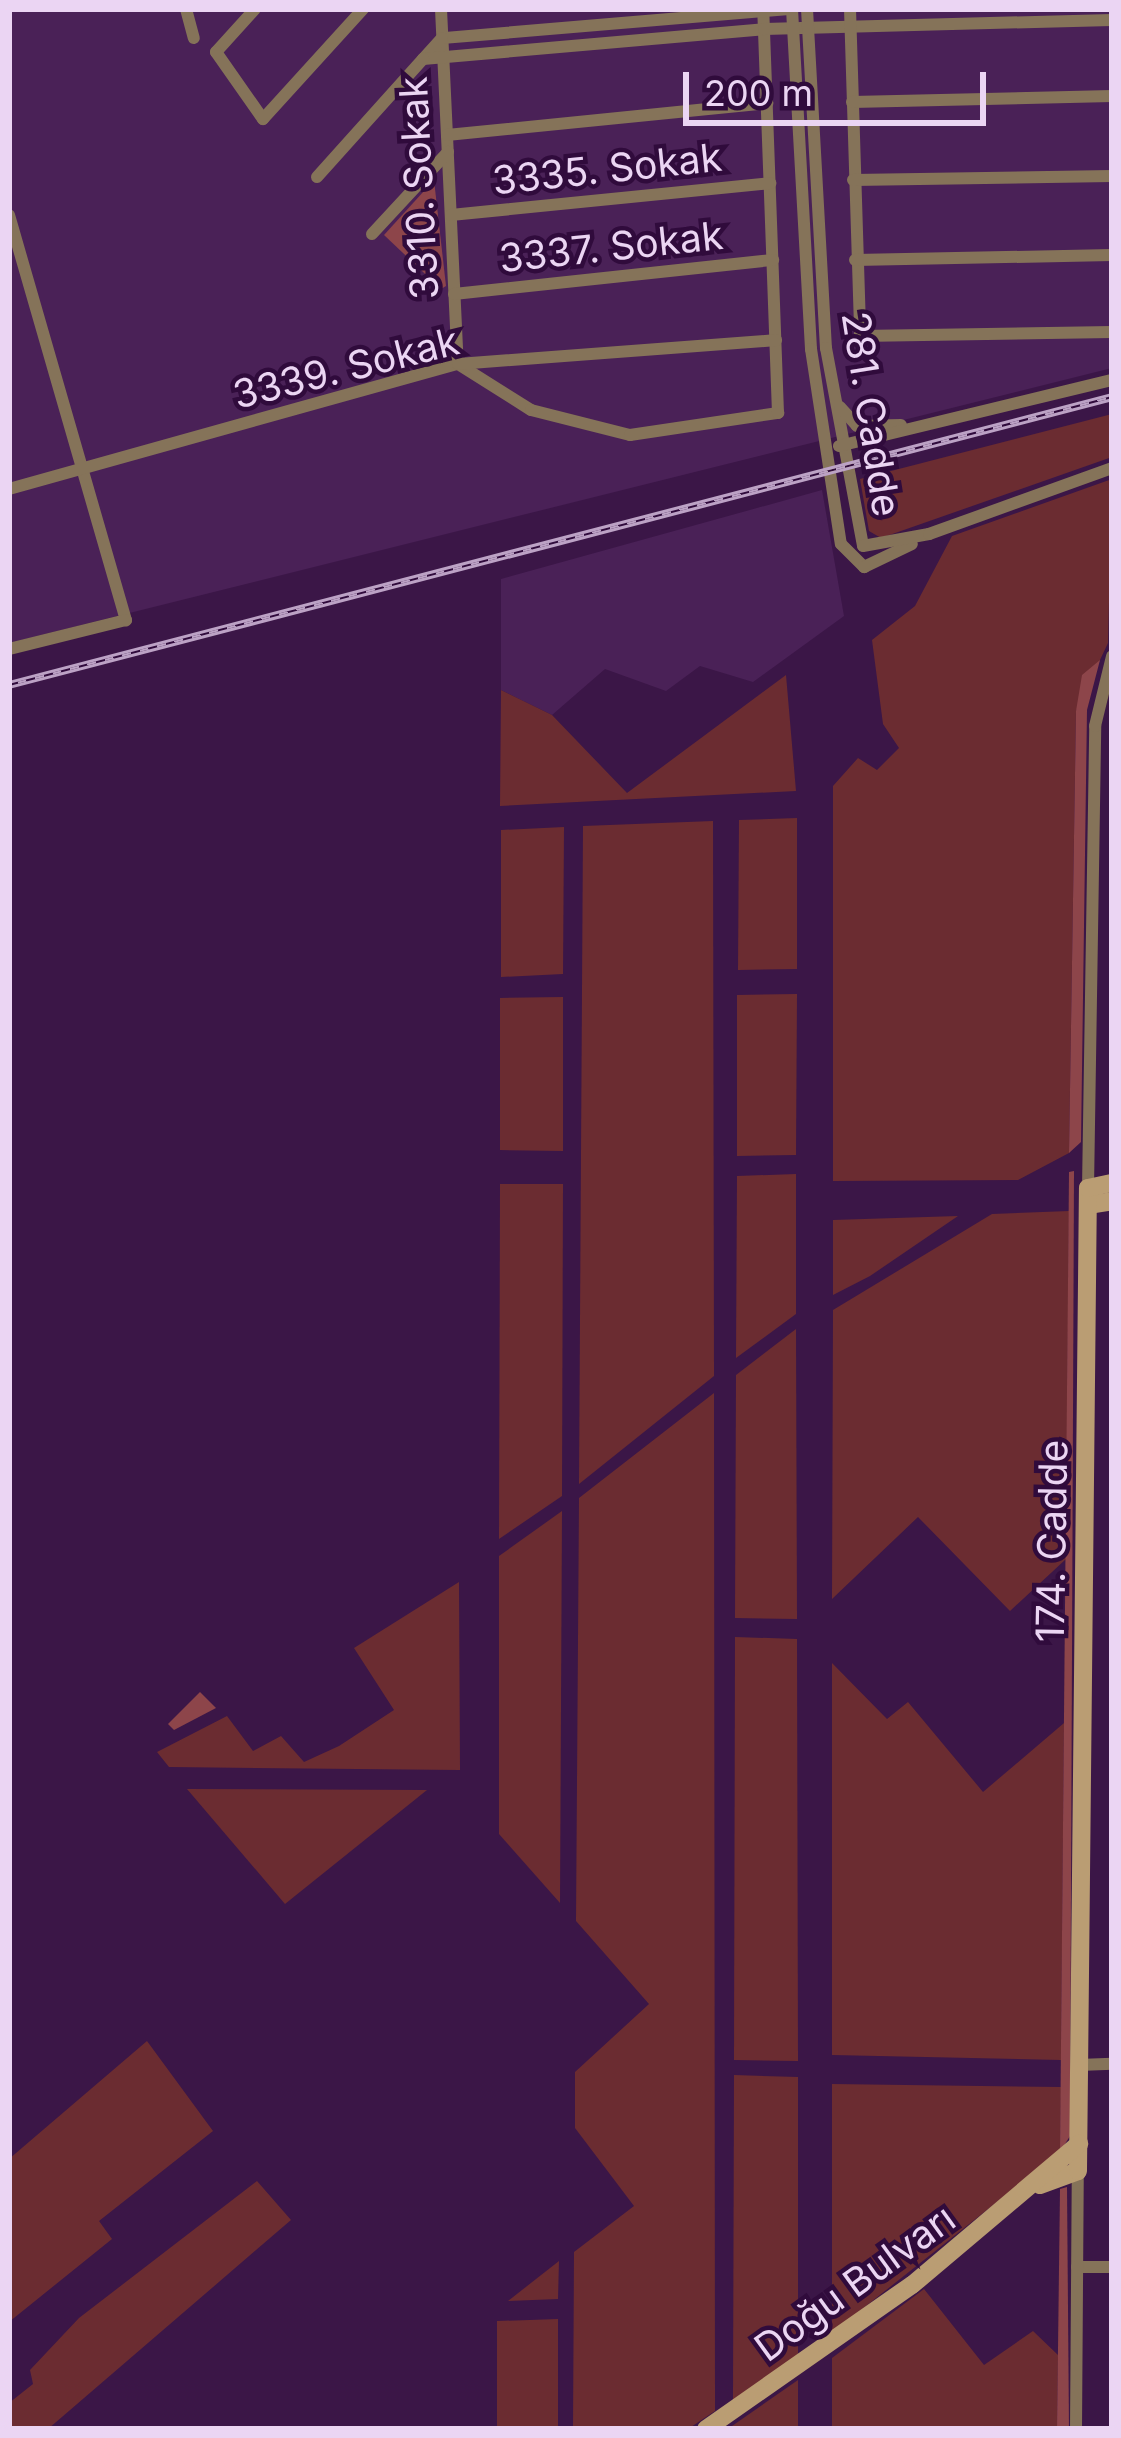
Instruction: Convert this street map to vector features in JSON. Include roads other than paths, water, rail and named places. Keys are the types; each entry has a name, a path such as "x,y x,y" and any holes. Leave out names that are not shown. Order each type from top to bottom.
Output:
{"street":[{"path":"186,9 194,38"},
{"path":"255,9 216,52 263,119 363,9"},
{"name":"3310. Sokak","path":"441,9 458,364"},
{"path":"316,177 442,38 790,9"},
{"name":"281. Cadde","path":"790,9 801,27 834,398 863,545 928,534"},
{"name":"281. Cadde","path":"807,9 801,27 826,449 852,562 876,565 928,534"},
{"path":"850,9 860,336 1112,332"},
{"path":"458,364 519,405 614,435 776,417 763,10"},
{"path":"423,59 764,29 1112,20"},
{"path":"852,102 1112,96"},
{"path":"447,135 767,103"},
{"path":"372,234 448,152"},
{"path":"853,180 1112,176"},
{"name":"3335. Sokak","path":"451,215 770,183"},
{"path":"9,215 126,620 9,650"},
{"path":"855,260 1112,255"},
{"name":"3337. Sokak","path":"454,294 773,260"},
{"name":"3339. Sokak","path":"9,489 458,364 776,340"},
{"path":"826,449 1112,380"},
{"path":"834,398 857,426 920,423"},
{"path":"928,534 1112,468"},
{"name":"174. Cadde","path":"1076,2429 1095,726 1112,656"},
{"path":"1088,1197 1112,1183"},
{"path":"1088,1197 1112,1201"},
{"path":"1079,2065 1112,2064"},
{"name":"Doğu Bulvarı","path":"706,2429 1040,2185 1079,2144"},
{"name":"Doğu Bulvarı","path":"1040,2185 1078,2171"},
{"path":"1078,2267 1112,2267"}],"railway":[{"path":"9,685 1112,397"}]}
